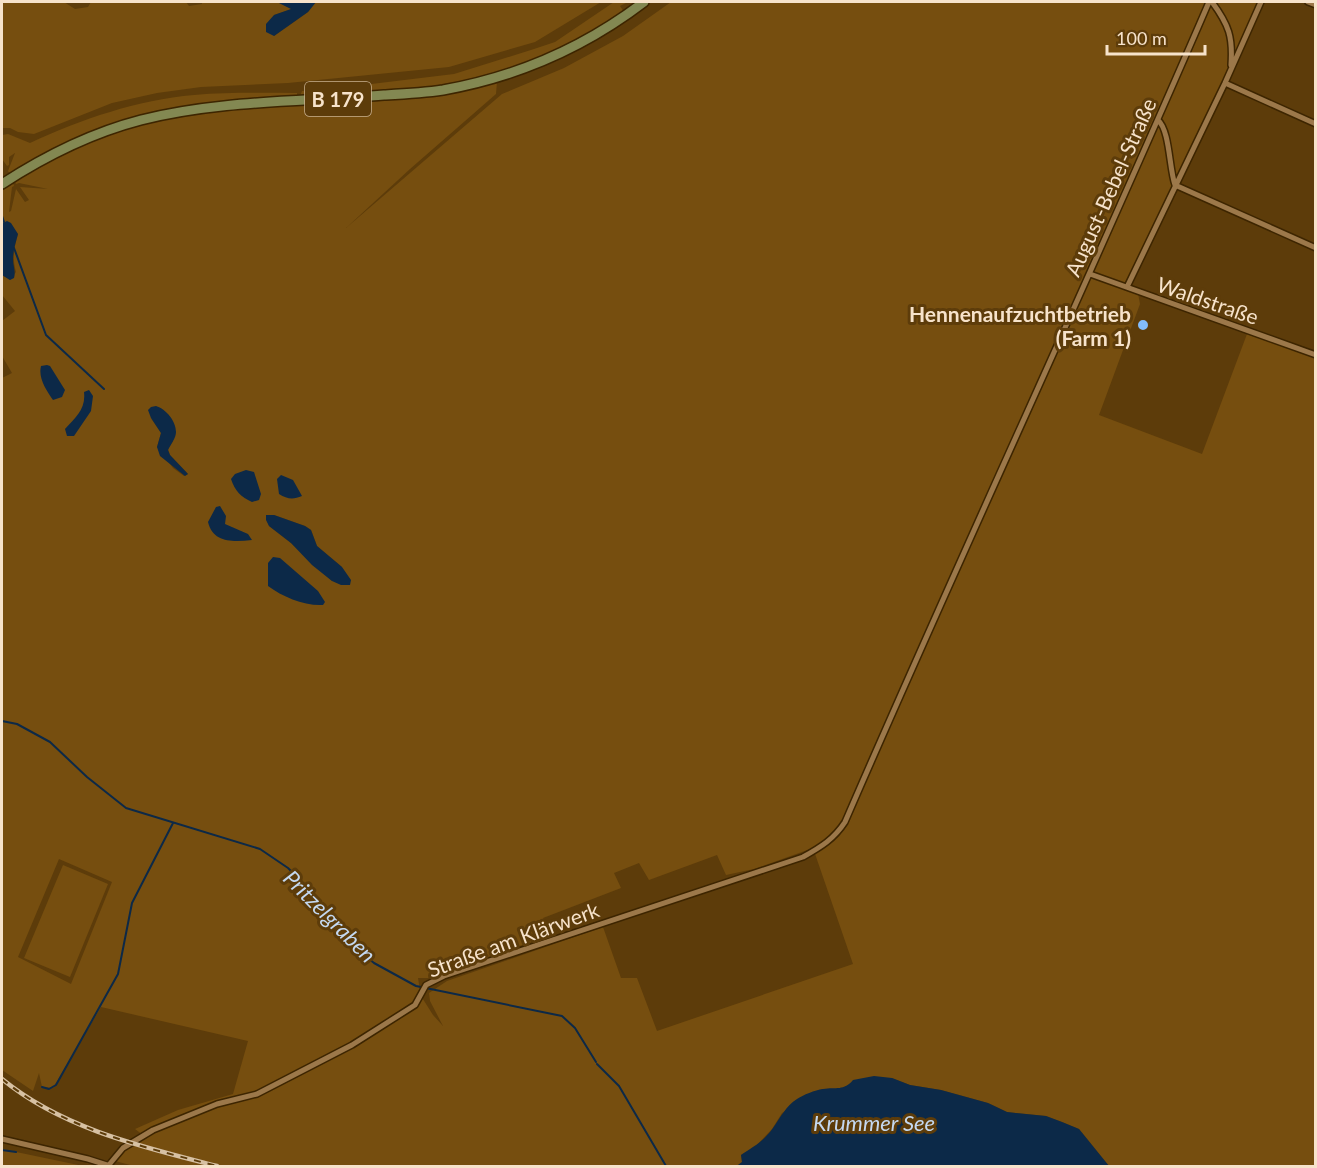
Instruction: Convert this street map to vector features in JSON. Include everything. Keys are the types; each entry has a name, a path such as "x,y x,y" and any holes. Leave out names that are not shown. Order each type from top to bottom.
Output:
{"main road":[{"name":"B 179","path":"2,184 38,161 75,143 109,129 150,118 188,110 246,104 441,90 495,78 584,42 644,2"}],"street":[{"path":"1211,2 1224,18 1231,35 1230,73"},
{"name":"August-Bebel-Straße","path":"825,845 836,836 845,822 1211,2"},
{"path":"1127,287 1230,73 1261,2"},
{"path":"1308,2 1316,5"},
{"path":"1225,83 1316,124"},
{"path":"1158,120 1165,132 1175,185 1316,248"},
{"name":"Waldstraße","path":"1090,274 1316,355"},
{"name":"Straße am Klärwerk","path":"109,1166 123,1148 153,1130 217,1104 257,1094 352,1045 415,1005 424,988 444,976 803,857 825,845"},
{"path":"2,1139 109,1166"}],"shaded area":[{"path":"2,2 64,2 75,9 88,7 91,2 186,2 189,6 202,4 202,2 277,2 292,9 274,15 274,36 308,12 316,2 601,2 535,42 449,67 288,83 201,87 157,93 112,103 34,134 2,128"},
{"path":"614,2 628,2 620,6 624,12 561,49 519,66 478,78 404,91 166,110 10,174 8,171 15,153 9,157 7,166 2,159 2,135 8,134 30,143 110,112 152,101 220,93 297,93 297,96 300,96 302,91 326,89 329,94 330,89 346,87 355,89 356,93 359,93 363,85 454,74 555,42"},
{"path":"671,2 1258,2 1126,284 1137,288 1140,304 1099,415 1202,454 1247,334 1315,358 1315,1166 1109,1166 1079,1129 1062,1122 1046,1116 1007,1112 988,1103 941,1090 910,1085 892,1078 838,1089 822,1089 782,1113 772,1129 754,1148 741,1155 742,1162 732,1166 134,1166 115,1161 119,1154 147,1138 135,1129 178,1110 233,1094 248,1041 101,1007 53,1088 42,1087 39,1073 33,1091 2,1070 2,378 12,373 2,356 2,321 15,311 2,295 2,275 10,280 16,272 14,253 18,234 3,223 2,227 2,191 13,183 9,212 16,189 25,202 29,200 20,187 48,189 16,184 15,182 32,171 107,136 166,119 219,110 395,100 497,82 496,94 346,228 502,94 564,68 623,36","holes":["151,418 173,441 168,449 170,455 188,474 184,476 173,468 157,447 161,433","266,515 274,515 305,526 311,530 317,546 342,567 332,581 269,526","813,848 853,964 657,1031 637,978 621,978 603,927 447,981 429,993 430,1001 443,1026 421,996 418,978 428,978 551,935 543,918 621,888 614,873 639,863 649,880 717,855 726,875 754,869","59,859 112,882 71,984 18,957"]},
{"path":"63,865 108,884 70,977 24,958"},
{"path":"2,1149 83,1166 2,1166"}],"water":[{"path":"277,2 316,2 308,12 274,36 266,32 266,24 274,15 291,9"},
{"path":"7,221 18,234 13,256 15,275 10,280 2,275 2,227"},
{"path":"41,366 50,366 65,390 62,397 53,400 45,388 41,375"},
{"path":"89,390 93,396 91,411 74,436 67,436 65,429 79,412 84,392"},
{"path":"156,406 167,413 176,428 176,434 168,450 188,474 185,476 160,456 157,447 161,433 148,410"},
{"path":"246,470 254,472 261,494 259,500 252,502 245,498 239,493 231,479 235,474"},
{"path":"281,475 293,480 302,496 290,498 279,494 277,479"},
{"path":"220,506 226,516 225,524 248,534 252,540 231,541 214,534 208,522 216,507"},
{"path":"266,515 274,515 311,530 317,546 342,567 351,580 350,585 341,585 332,581 312,565 291,543 269,526"},
{"path":"273,557 280,558 318,591 325,602 323,605 294,600 268,586 268,563"},
{"name":"Krummer See","path":"874,1076 941,1090 988,1103 1007,1112 1046,1116 1062,1122 1079,1129 1109,1166 732,1166 742,1162 741,1155 766,1137 786,1109 797,1099 816,1090 843,1087 853,1080"}],"waterway":[{"path":"2,216 4,222"},
{"path":"14,248 46,335 104,389"},
{"name":"Pritzelgraben","path":"2,721 17,724 50,742 87,777 126,808 260,849 288,868 308,888 320,907 357,949 374,963 416,986 562,1016 575,1028 596,1062"},
{"path":"42,1087 49,1089 56,1085 118,974 132,903 173,823"},
{"name":"Pritzelgraben","path":"597,1064 619,1086 666,1166"},
{"path":"2,1150 16,1152"}],"railway":[{"path":"2,1079 51,1111 77,1123 133,1143 217,1166"}],"place":[{"name":"Hennenaufzuchtbetrieb (Farm 1)","path":"1143,325"}]}
